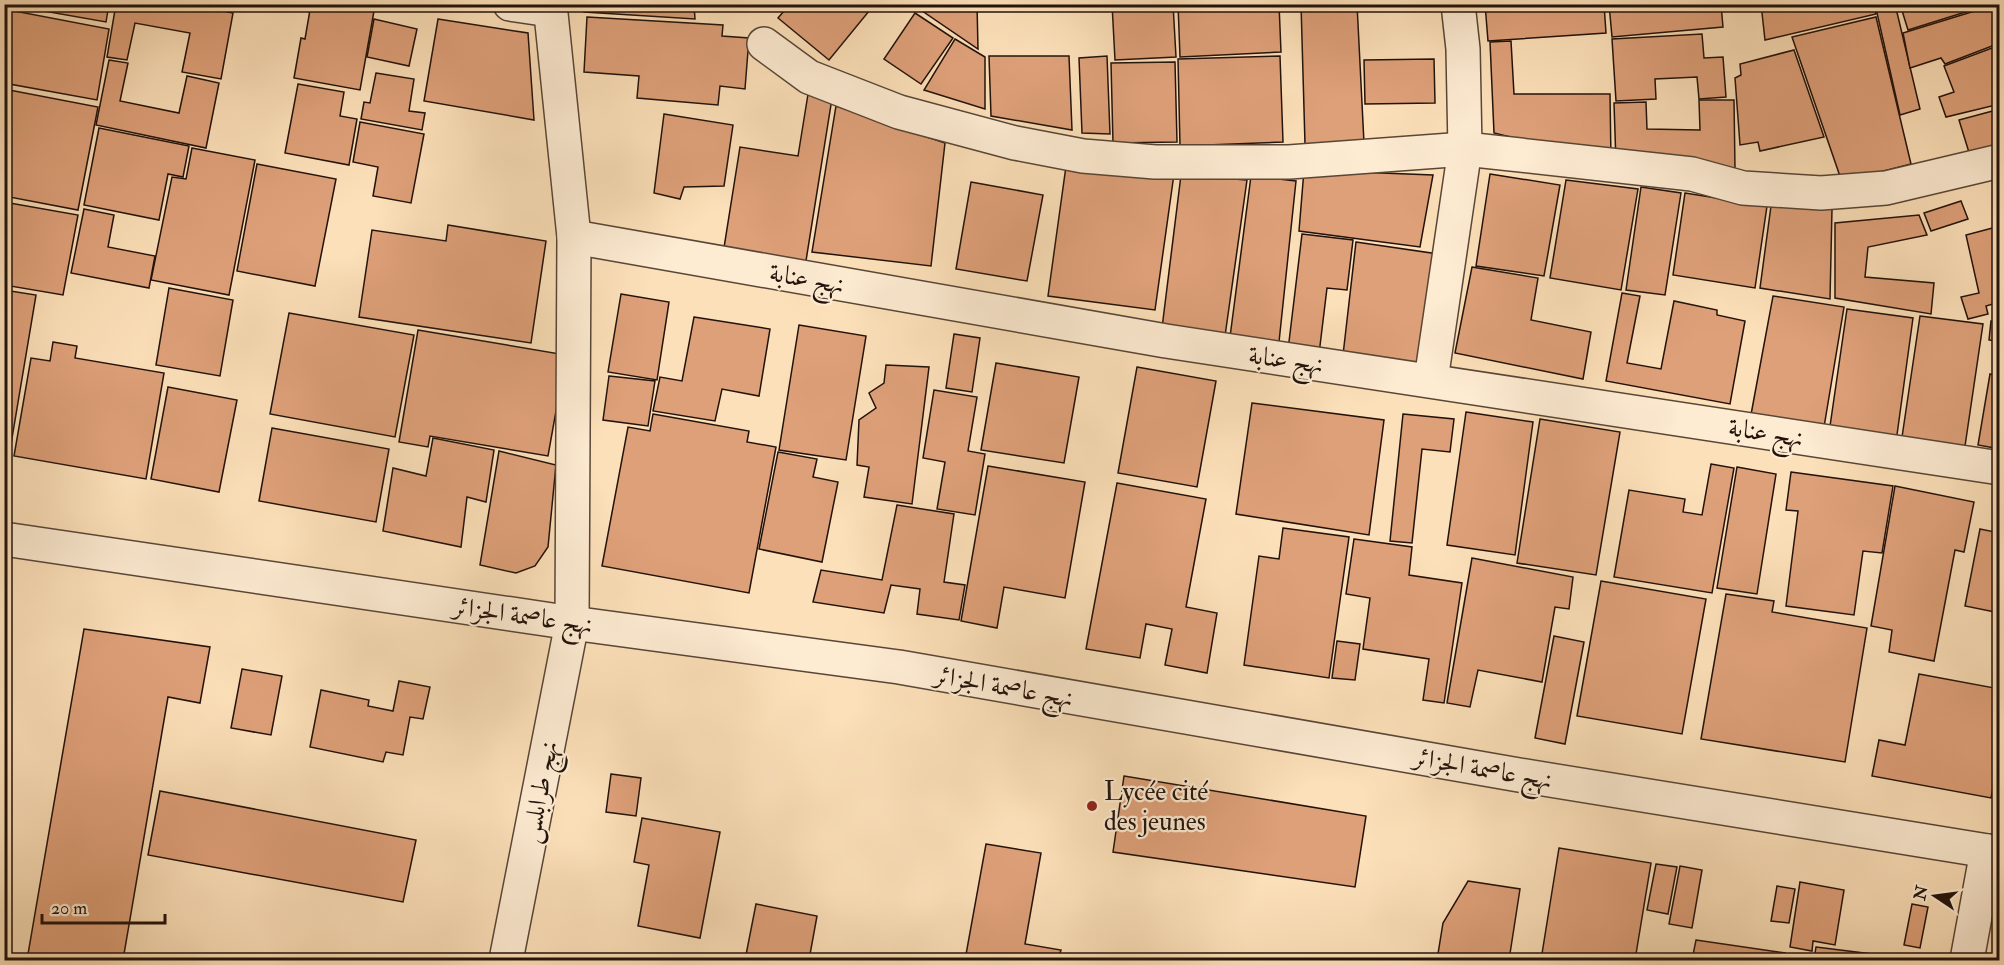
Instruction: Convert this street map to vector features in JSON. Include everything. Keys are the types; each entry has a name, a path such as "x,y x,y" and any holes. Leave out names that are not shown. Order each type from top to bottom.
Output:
{"street":[{"path":"510,4 550,7"},
{"path":"1431,380 1465,149 1463,49 1458,4"},
{"name":"نهج طرابلس","path":"506,960 572,623 574,237 550,7"},
{"path":"764,44 809,77 899,112 1015,143 1083,156 1155,162 1289,162 1465,149 1692,174 1743,188 1821,193 1886,188 2000,161"},
{"name":"نهج عنابة","path":"574,237 1166,341 2000,468"},
{"name":"نهج عاصمة الجزائر","path":"4,539 572,623 899,667 1496,771 1993,852"},
{"path":"1967,960 1993,852"}],"building":[{"path":"4,4 109,4 106,22"},
{"path":"116,4 187,4 233,13 221,79 182,72 190,33 135,23 127,60 107,57"},
{"path":"311,4 335,4 374,11 360,90 294,78 301,38 305,39"},
{"path":"583,4 694,4 695,19 584,12"},
{"path":"790,4 874,5 829,60 778,18"},
{"path":"912,4 977,4 978,49"},
{"path":"1112,4 1173,4 1176,57 1115,60"},
{"path":"1178,4 1279,4 1281,52 1180,57"},
{"path":"1301,4 1357,4 1364,143 1305,144"},
{"path":"1485,4 1604,4 1606,33 1488,41"},
{"path":"1609,4 1721,4 1723,27 1612,37"},
{"path":"1761,4 1874,4 1876,14 1765,40"},
{"path":"1875,4 1895,4 1920,109 1900,115"},
{"path":"1900,4 1988,4 1988,5 1908,30"},
{"path":"1991,6 2000,24 2000,43 1945,64 1941,58 1910,68 1903,33"},
{"path":"4,9 109,29 97,100 4,83"},
{"path":"915,13 953,38 921,84 884,59"},
{"path":"587,17 723,25 722,36 749,38 745,89 720,86 718,105 637,98 639,76 584,72"},
{"path":"1876,17 1911,164 1842,182 1792,37"},
{"path":"374,19 417,29 409,66 367,57"},
{"path":"438,19 528,33 534,120 424,101"},
{"path":"1702,34 1704,58 1723,57 1726,97 1699,99 1697,77 1655,79 1656,99 1616,101 1612,39"},
{"path":"955,39 985,57 985,109 924,90"},
{"path":"1511,41 1514,94 1610,94 1611,161 1494,133 1490,42"},
{"path":"2000,45 2000,104 1946,117 1939,97 1954,92 1944,66"},
{"path":"1794,50 1824,137 1760,151 1758,142 1740,145 1735,78 1741,75 1740,64"},
{"path":"989,56 1069,56 1072,130 991,116"},
{"path":"1107,56 1110,134 1082,133 1079,58"},
{"path":"1280,56 1283,142 1180,146 1178,59"},
{"path":"1434,59 1435,103 1365,104 1364,60"},
{"path":"109,60 128,63 120,101 179,113 187,76 219,83 206,148 96,125"},
{"path":"1175,62 1177,142 1113,143 1111,63"},
{"path":"376,73 414,79 409,111 425,113 422,130 361,119 364,102 370,103"},
{"path":"298,84 344,92 340,116 357,119 349,165 285,153"},
{"path":"809,88 833,92 805,267 723,254 740,147 798,156"},
{"path":"4,89 98,107 78,210 4,196"},
{"path":"1699,100 1734,100 1735,169 1616,163 1614,103 1646,102 1647,129 1700,130"},
{"path":"836,106 945,143 931,266 812,252"},
{"path":"2000,109 2000,154 1971,159 1959,120"},
{"path":"664,114 733,125 724,186 684,187 680,199 654,193"},
{"path":"360,122 424,134 411,203 373,196 378,167 353,162"},
{"path":"99,128 189,146 183,177 168,174 159,220 84,205"},
{"path":"192,148 255,160 229,295 151,280 172,177 186,179"},
{"path":"1067,159 1174,174 1155,310 1048,296"},
{"path":"257,164 336,179 315,286 237,271"},
{"path":"1304,170 1433,175 1420,247 1299,231"},
{"path":"1490,174 1560,185 1544,276 1476,266"},
{"path":"1181,175 1247,180 1225,336 1162,328"},
{"path":"1251,176 1296,181 1279,342 1230,337"},
{"path":"1566,180 1638,189 1621,290 1550,278"},
{"path":"971,182 1043,195 1027,281 956,269"},
{"path":"1641,187 1681,193 1665,295 1626,290"},
{"path":"1685,193 1767,206 1755,288 1673,275"},
{"path":"1961,201 1968,219 1931,231 1924,213"},
{"path":"4,202 78,215 63,295 4,285 7,261 4,260"},
{"path":"1771,206 1832,209 1830,299 1760,288"},
{"path":"84,209 114,215 108,247 155,256 149,288 71,273"},
{"path":"1919,215 1927,235 1868,247 1865,277 1934,283 1931,314 1835,298 1835,223"},
{"path":"448,225 546,241 531,343 359,317 372,230 446,241"},
{"path":"2000,226 2000,302 1986,306 1988,314 1968,319 1961,297 1979,293 1966,235"},
{"path":"1302,234 1353,240 1347,290 1327,288 1319,354 1288,350"},
{"path":"1356,242 1438,254 1424,367 1343,355"},
{"path":"1472,267 1538,278 1531,320 1591,332 1583,379 1455,353"},
{"path":"169,288 233,300 220,376 156,365"},
{"path":"4,290 36,295 9,456 4,455"},
{"path":"1622,293 1640,296 1627,363 1661,369 1674,301 1717,310 1717,315 1745,321 1730,404 1606,381"},
{"path":"621,294 669,302 657,380 608,372"},
{"path":"1773,296 1844,307 1823,433 1750,420"},
{"path":"1847,309 1913,318 1896,442 1829,433"},
{"path":"289,313 414,335 395,437 270,414"},
{"path":"1920,316 1983,324 1965,446 1902,437"},
{"path":"694,317 770,329 759,396 722,389 715,421 653,411 660,377 682,381"},
{"path":"1991,321 2000,322 2000,342 1989,340"},
{"path":"799,325 866,336 846,460 779,450"},
{"path":"418,330 566,355 548,456 430,436 428,447 399,442"},
{"path":"954,334 980,338 972,392 946,388"},
{"path":"53,342 77,346 75,358 164,373 146,479 14,456 31,358 50,361"},
{"path":"996,363 1079,377 1064,463 981,450"},
{"path":"886,365 929,367 912,504 864,497 869,467 857,465 859,420 876,408 869,393 884,383"},
{"path":"1137,367 1216,381 1197,487 1118,473"},
{"path":"1990,374 2000,376 2000,449 1978,445"},
{"path":"609,376 655,381 648,426 603,420"},
{"path":"168,387 237,400 219,492 151,479"},
{"path":"934,390 977,397 968,451 985,454 975,515 937,509 945,462 923,458"},
{"path":"1252,403 1384,420 1369,535 1236,514"},
{"path":"1466,412 1533,422 1515,555 1447,545"},
{"path":"653,414 749,431 747,442 776,447 749,593 602,566 628,427 650,431"},
{"path":"1403,414 1454,419 1450,452 1422,449 1412,543 1390,541"},
{"path":"1540,419 1620,432 1596,575 1517,563"},
{"path":"272,428 389,449 376,522 259,501"},
{"path":"433,438 494,450 486,502 467,497 461,547 383,531 393,468 426,476"},
{"path":"499,451 556,465 548,547 535,566 516,573 480,565"},
{"path":"778,452 817,459 813,477 838,482 822,562 759,549"},
{"path":"1711,464 1734,468 1712,593 1614,577 1629,490 1685,499 1683,512 1702,515"},
{"path":"988,466 1085,482 1065,598 1004,587 997,628 961,621"},
{"path":"1737,467 1776,474 1757,594 1717,588"},
{"path":"1791,472 1893,486 1882,553 1863,551 1854,615 1786,606 1798,511 1786,510"},
{"path":"1117,483 1206,499 1186,607 1217,613 1207,673 1165,665 1172,629 1146,624 1140,658 1086,649"},
{"path":"1895,486 1974,502 1964,552 1955,550 1934,661 1889,652 1892,630 1871,626"},
{"path":"897,505 954,514 944,582 965,585 959,620 917,614 920,589 891,585 884,613 813,602 821,570 882,580"},
{"path":"1283,528 1349,537 1329,678 1244,665 1259,556 1279,559"},
{"path":"1980,529 2000,533 2000,613 1965,606"},
{"path":"1354,539 1412,547 1409,575 1462,583 1444,703 1423,700 1429,659 1363,649 1370,598 1346,594"},
{"path":"1472,558 1573,577 1569,609 1555,607 1542,682 1478,670 1470,707 1447,703"},
{"path":"1601,581 1706,599 1682,734 1577,716"},
{"path":"1726,594 1774,601 1772,612 1867,628 1845,762 1701,739"},
{"path":"84,629 210,647 200,703 168,697 123,960 67,960 28,954"},
{"path":"1554,636 1584,642 1565,744 1535,738"},
{"path":"1337,641 1360,644 1355,680 1332,678"},
{"path":"242,669 282,676 271,735 231,728"},
{"path":"1919,674 2000,689 2000,755 1991,798 1872,776 1879,740 1905,745"},
{"path":"399,681 430,687 423,719 410,717 403,755 386,752 383,762 310,747 321,690 369,700 368,706 393,711"},
{"path":"611,774 641,778 636,816 606,812"},
{"path":"1124,776 1366,816 1355,887 1113,852"},
{"path":"160,791 416,840 403,902 148,855"},
{"path":"642,818 720,832 700,938 638,926 649,865 634,862"},
{"path":"986,844 1041,853 1025,944 1061,950 1058,960 965,960"},
{"path":"1559,848 1651,863 1635,960 1541,960"},
{"path":"1656,864 1677,867 1668,914 1647,910"},
{"path":"1680,866 1702,870 1692,928 1669,924"},
{"path":"1468,881 1520,889 1509,960 1437,960 1443,923"},
{"path":"1800,882 1844,890 1835,945 1813,941 1812,951 1790,947"},
{"path":"1777,886 1795,889 1789,923 1771,921"},
{"path":"756,904 817,916 809,960 745,960"},
{"path":"1912,904 1928,907 1920,948 1904,945"},
{"path":"1696,940 1785,953 1784,960 1692,960"},
{"path":"1816,947 1880,955 1879,960 1814,960"}],"place":[{"name":"Lycée cité des jeunes","path":"1092,806"}]}
